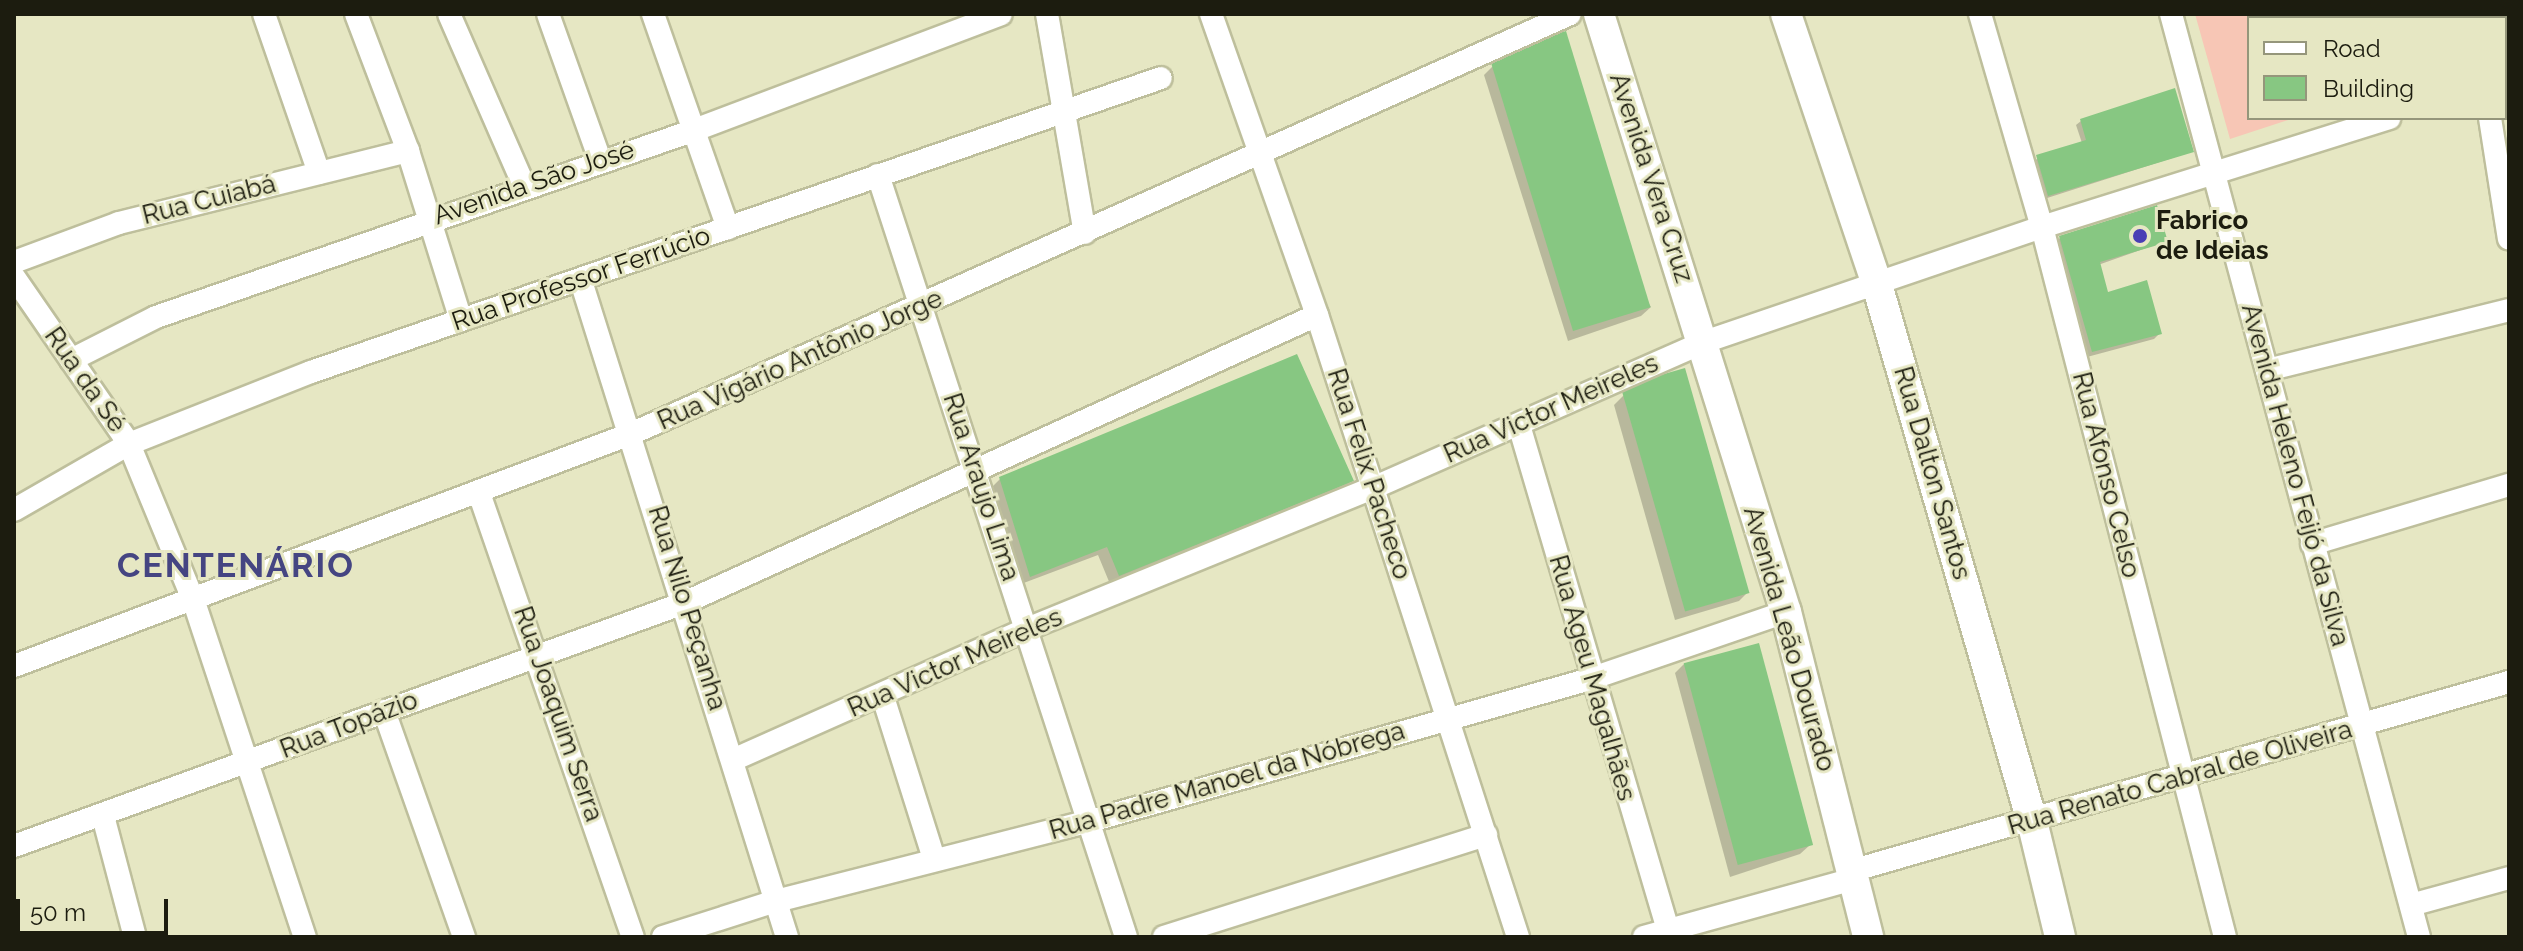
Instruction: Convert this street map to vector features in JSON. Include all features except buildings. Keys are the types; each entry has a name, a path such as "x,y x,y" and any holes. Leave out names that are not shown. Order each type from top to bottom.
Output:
{"main road":[{"name":"Avenida Vera Cruz","path":"1599,14 1704,342"},
{"name":"Rua Dalton Santos","path":"1786,14 1876,281 2032,821 2060,937"},
{"name":"Avenida Leão Dourado","path":"1704,342 1786,612 1868,937"}],"street":[{"path":"264,14 319,173"},
{"path":"356,14 408,151 461,320"},
{"path":"449,14 524,186"},
{"path":"548,14 600,160"},
{"path":"653,14 728,228"},
{"path":"1047,14 1085,233"},
{"name":"Rua Felix Pacheco","path":"1211,14 1257,155 1317,315 1450,718 1518,937"},
{"name":"Rua Vigário Antônio Jorge","path":"14,666 633,433 922,307 1570,14"},
{"name":"Rua Afonso Celso","path":"1980,14 2042,227 2225,937"},
{"name":"Avenida Heleno Feijó da Silva","path":"2171,14 2218,173 2312,544 2419,937"},
{"name":"Avenida São José","path":"71,360 156,317 524,186 692,131 992,16"},
{"name":"Rua Professor Ferrúcio","path":"14,510 129,444 311,372 1161,78"},
{"name":"Rua Victor Meireles","path":"735,759 883,697 1027,629 1373,488 1704,342 1876,281 2383,120"},
{"path":"2490,120 2509,239"},
{"name":"Rua Cuiabá","path":"14,262 119,223 408,151"},
{"name":"Rua Araujo Lima","path":"878,175 1126,937"},
{"name":"Rua da Sé","path":"14,277 129,444 193,599 305,937"},
{"name":"Rua Nilo Peçanha","path":"581,281 633,433 787,937"},
{"path":"2267,370 2509,310"},
{"name":"Rua Topázio","path":"14,846 248,764 538,653 684,603 975,467 1317,315"},
{"name":"Rua Ageu Magalhães","path":"1519,425 1590,679 1668,930"},
{"path":"2312,544 2509,485"},
{"name":"Rua Joaquim Serra","path":"479,493 538,653 633,937"},
{"name":"Rua Padre Manoel da Nóbrega","path":"663,937 776,901 1087,822 1590,679 1786,612"},
{"name":"Rua Renato Cabral de Oliveira","path":"1644,937 2509,682"},
{"path":"883,697 934,859"},
{"path":"384,711 464,937"},
{"path":"103,816 135,937"},
{"path":"1164,937 1486,835"},
{"path":"2411,905 2509,878"}],"shaded area":[{"path":"2195,14 2476,14 2247,16 2247,120 2288,120 2230,139"}],"place":[{"name":"Fabrico de Ideias","path":"2140,236"}],"district":[{"name":"CENTENÁRIO","path":"236,566"}]}
